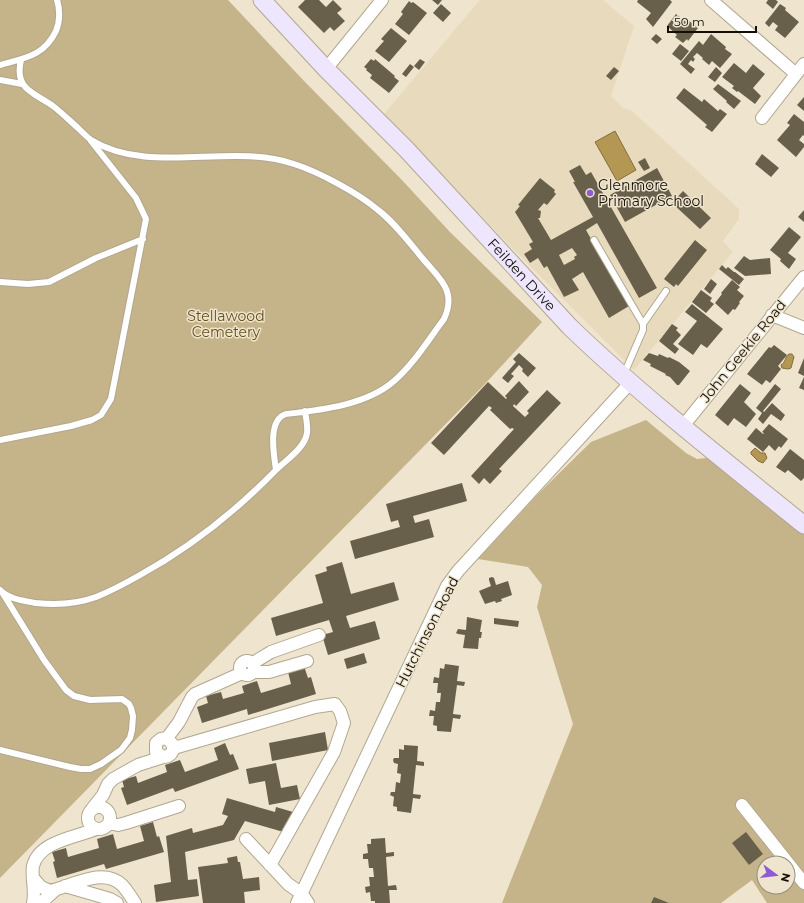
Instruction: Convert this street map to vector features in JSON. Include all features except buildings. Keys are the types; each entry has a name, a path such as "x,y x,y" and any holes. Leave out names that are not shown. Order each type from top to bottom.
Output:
{"street":[{"name":"Feilden Drive","path":"262,0 326,69 407,150 552,308 592,348 682,426 804,525"},
{"path":"326,69 382,0"},
{"path":"710,0 796,74"},
{"path":"762,118 804,64"},
{"name":"John Geekie Road","path":"682,426 804,277"},
{"path":"772,315 804,328"},
{"name":"Hutchinson Road","path":"302,900 447,586 466,561 627,379"},
{"path":"74,835 103,795 108,784 113,779 138,765 167,743 189,701 195,694 249,669 271,652 319,635"},
{"path":"249,669 269,672 307,661"},
{"path":"167,743 316,707 335,704 340,711 344,723 334,752 270,865"},
{"path":"138,765 169,756 173,751 167,743"},
{"path":"33,903 33,868 42,850 74,835 103,828 109,823 110,816 106,810 103,795"},
{"path":"742,805 782,855"},
{"path":"109,823 118,825 179,806"},
{"path":"90,812 101,807 106,810"},
{"path":"90,812 89,824 96,829"},
{"path":"246,839 302,900"},
{"path":"796,874 804,884"},
{"path":"33,878 44,889 50,891 90,878 102,877 111,879 122,885 135,903"},
{"path":"41,903 60,888 96,895 117,903"}],"lane":[{"path":"0,65 22,60 42,50 48,45 58,27 59,18 57,0"},
{"path":"22,60 19,72 22,84"},
{"path":"0,80 22,84 53,107 90,140 136,198 146,219 115,387 106,409 101,415 92,420 0,440"},
{"path":"90,140 116,150 144,156 246,156 271,158 293,163 338,185 379,210 440,279 448,294 449,309 444,319 403,372 384,390 367,398 347,405 283,415 276,422 274,432 276,470"},
{"path":"0,282 28,284 49,282 96,258 143,239"},
{"path":"594,240 643,324 643,330 627,379"},
{"path":"643,324 666,290"},
{"path":"1,591 26,602 64,604 96,597 166,561 227,516 294,453 304,441 307,433 305,411"},
{"path":"0,750 70,767 90,769 102,764 126,744 130,738 132,730 133,716 129,704 122,699 90,700 74,696 66,690 44,660 1,591"}],"shaded area":[{"name":"Glenmore Primary School","path":"480,0 603,0 634,26 611,96 623,108 632,111 739,209 739,219 723,241 733,252 634,370 509,245 384,114"},
{"path":"615,131 636,170 617,181 595,142"},
{"path":"789,354 792,354 794,357 791,368 782,368 781,365"},
{"path":"755,448 761,453 765,453 767,458 763,463 758,461 751,454"}],"green space":[{"name":"Stellawood Cemetery","path":"0,0 228,0 305,82 401,179 449,231 542,322 484,385 0,878"},
{"path":"646,420 686,453 697,459 714,457 804,532 804,903 767,903 762,895 796,895 796,855 756,855 756,886 752,880 721,903 502,903 573,724 537,607 542,585 528,567 478,559 539,493 591,442"}],"place":[{"name":"Glenmore Primary School","path":"590,193"}]}
